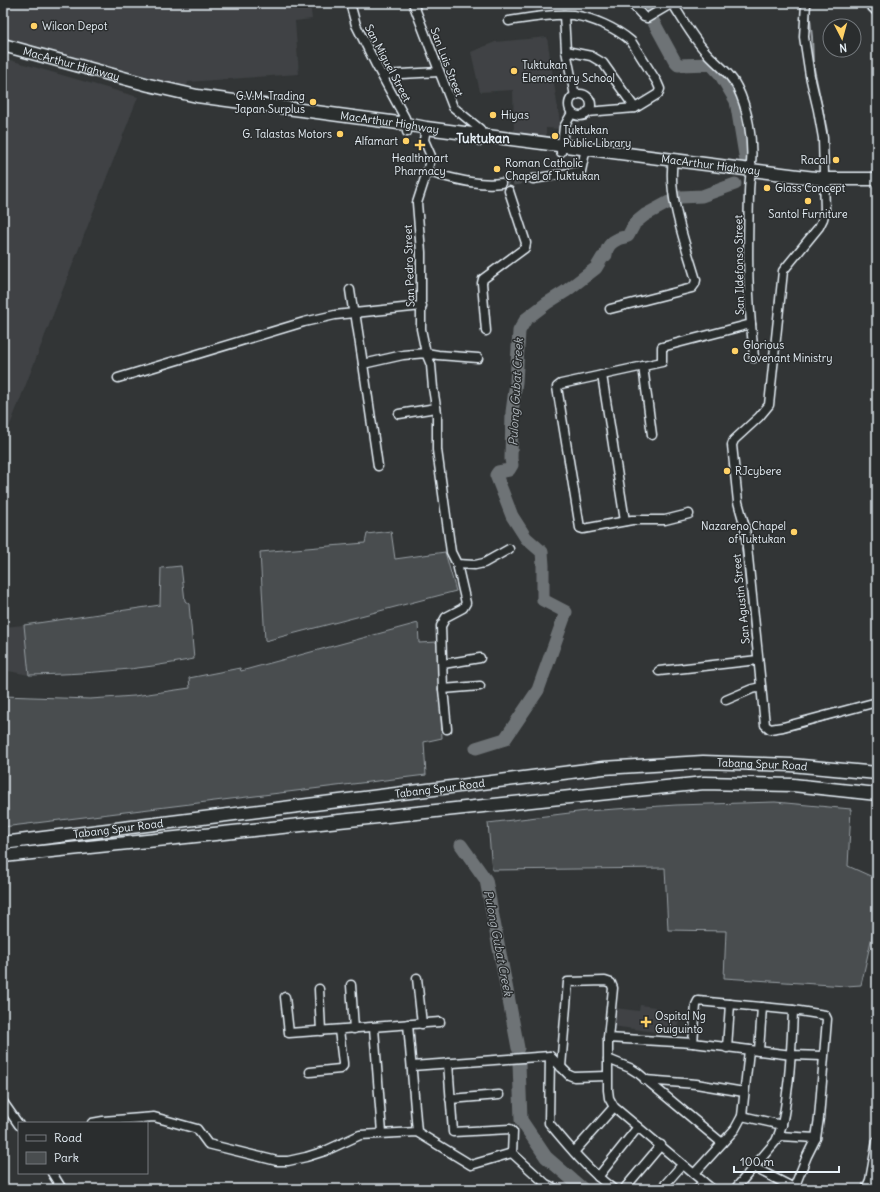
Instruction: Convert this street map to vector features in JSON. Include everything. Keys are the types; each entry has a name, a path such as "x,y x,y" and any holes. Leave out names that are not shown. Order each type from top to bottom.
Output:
{"highway":[{"name":"MacArthur Highway","path":"3,45 149,85 197,96 425,132 562,148 824,183 877,186"},
{"name":"MacArthur Highway","path":"3,52 152,93 197,103 407,128"},
{"name":"MacArthur Highway","path":"824,183 877,179"},
{"name":"Tabang Spur Road","path":"3,843 603,768 703,762 791,765 877,772"},
{"name":"Tabang Spur Road","path":"3,856 704,783 793,785 877,794"}],"street":[{"name":"San Miguel Street","path":"350,3 356,25 401,108 407,128"},
{"name":"San Luis Street","path":"413,3 453,107 480,129 481,138"},
{"name":"San Ildefonso Street","path":"631,3 644,17 651,16 669,5 674,6 694,38 705,52 725,69 736,85 744,102 752,149 748,236 751,324 662,347 662,362 560,384 557,387 580,528 583,529 632,520 665,520 688,514"},
{"name":"San Agustin Street","path":"806,3 804,37 810,76 823,138 825,211 819,226 783,271 769,405 759,417 734,440 732,445 738,502 745,527 765,725 770,729 877,702"},
{"path":"868,3 877,12"},
{"path":"564,15 566,51 575,96"},
{"path":"509,21 531,17 574,15 602,23 631,41 657,82 660,89 658,94 634,108 588,112 582,116 572,113 569,102 575,96 581,95 588,98 590,103 588,112"},
{"path":"566,51 591,56 603,63 634,108"},
{"path":"382,75 439,72"},
{"path":"562,148 564,127 572,113"},
{"name":"San Pedro Street","path":"425,132 424,140 430,156 428,172 416,203 421,252 421,329 426,353 431,364 436,408 437,450 451,552 457,564 459,578 466,602 464,608 446,617 441,626 443,664"},
{"path":"533,179 581,171 585,151"},
{"path":"610,309 692,288 695,284 696,280 675,204 673,163"},
{"path":"428,172 479,184 489,185 501,183"},
{"path":"486,331 482,283 483,278 525,248 526,243 509,191"},
{"path":"350,290 364,364 378,466"},
{"path":"118,378 304,322 355,312 422,306"},
{"path":"751,324 754,358"},
{"path":"364,364 403,354 426,353 478,358"},
{"path":"642,366 652,435"},
{"path":"602,375 625,521"},
{"path":"399,414 436,408"},
{"path":"457,564 475,565 484,563 509,549"},
{"path":"447,729 443,689 443,664 480,658"},
{"path":"659,671 758,660"},
{"path":"443,689 480,686"},
{"path":"726,700 761,687"},
{"path":"417,978 422,1024"},
{"path":"561,1067 568,982 606,981 611,983 613,988 608,1038 607,1076 609,1098 614,1107 712,1189"},
{"path":"351,985 354,1029"},
{"path":"319,989 321,1031"},
{"path":"286,997 289,1033 440,1022"},
{"path":"693,1043 696,1005 698,1001 793,1010 825,1015 827,1019 816,1138 794,1188 753,1167"},
{"path":"728,1048 730,1004"},
{"path":"759,1051 762,1007"},
{"path":"735,1189 779,1136 785,1113 792,1055 793,1010"},
{"path":"408,1024 417,1132"},
{"path":"374,1028 382,1133"},
{"path":"310,1072 340,1069 343,1066 344,1063 339,1030"},
{"path":"608,1038 693,1043 792,1055 824,1056"},
{"path":"694,1174 735,1129 742,1116 749,1050"},
{"path":"412,1066 550,1056 569,1075 574,1077 607,1076"},
{"path":"550,1056 549,1123 598,1177 613,1189"},
{"path":"608,1059 630,1068 722,1143"},
{"path":"448,1063 453,1132 510,1129 513,1132 512,1153"},
{"path":"645,1080 696,1084 744,1092"},
{"path":"450,1099 498,1095"},
{"path":"3,1102 18,1124"},
{"path":"574,1152 614,1107"},
{"path":"742,1116 782,1126"},
{"path":"96,1122 103,1120 154,1117 197,1129 208,1144 277,1161 288,1162 325,1151 360,1135 382,1133 417,1132 471,1165 512,1153"},
{"path":"598,1177 638,1127"},
{"path":"779,1136 816,1138"},
{"path":"866,1189 870,1180 877,1140"},
{"path":"624,1189 661,1145"},
{"path":"512,1153 546,1184 556,1189"},
{"path":"661,1189 682,1165"},
{"path":"53,1174 62,1189"},
{"path":"697,1189 703,1182"}],"shaded area":[{"path":"3,3 310,3 312,19 295,21 299,74 188,82 187,87 3,40"},
{"name":"Tuktukan Elementary School","path":"547,37 561,129 546,128 546,136 514,135 513,90 480,92 471,52 495,42"},
{"path":"3,58 138,97 5,438 3,439"},
{"path":"24,625 29,675 3,670 3,627"},
{"name":"Ospital Ng Guiguinto","path":"640,1005 655,1007 654,1014 679,1017 677,1035 612,1026 615,1008 639,1011"}],"green space":[{"path":"391,531 395,559 445,552 456,591 265,641 260,552 365,543 367,534"},
{"path":"181,566 185,601 189,604 194,659 112,671 29,675 24,625 160,605 161,568"},
{"path":"418,623 419,643 437,642 442,738 424,742 426,775 3,827 3,696 90,699 134,696 190,688 189,678 240,668 241,671"},
{"path":"775,802 851,809 848,866 877,879 877,914 861,985 846,986 724,978 726,931 668,930 665,868 492,870 488,823 586,811 676,805"}],"waterway":[{"name":"Pulong Gubat Creek","path":"639,3 652,19 678,65 711,64 720,74 736,101 746,161"},
{"path":"809,10 813,64 827,131 827,138"},
{"name":"Pulong Gubat Creek","path":"681,197 702,196 735,184"},
{"name":"Pulong Gubat Creek","path":"476,748 505,739 538,690 566,612 543,600 542,552 526,538 512,516 496,475 498,472 509,470 512,465 512,412 516,382 519,331 526,319 596,268 602,258 606,255 609,246 619,238 628,236 635,223 645,215 669,202"},
{"path":"820,215 821,206"},
{"path":"741,533 742,541"},
{"path":"742,548 754,658"},
{"path":"762,726 765,732 774,733 798,728 864,709"},
{"name":"Pulong Gubat Creek","path":"461,845 486,880 518,1048"},
{"name":"Pulong Gubat Creek","path":"519,1063 521,1120 546,1157 583,1189"}],"tunnel":[{"path":"501,183 533,179"}],"place":[{"name":"Wilcon Depot","path":"34,26"},
{"name":"Tuktukan Elementary School","path":"514,71"},
{"name":"G.V.M. Trading Japan Surplus","path":"313,102"},
{"name":"Hiyas","path":"493,115"},
{"name":"G. Talastas Motors","path":"340,134"},
{"name":"Tuktukan Public Library","path":"555,136"},
{"name":"Alfamart","path":"406,141"},
{"name":"Healthmart Pharmacy","path":"420,145"},
{"name":"Racal","path":"836,160"},
{"name":"Roman Catholic Chapel of Tuktukan","path":"497,169"},
{"name":"Glass Concept","path":"767,188"},
{"name":"Santol Furniture","path":"808,201"},
{"name":"Glorious Covenant Ministry","path":"735,351"},
{"name":"RJcybere","path":"727,471"},
{"name":"Nazareno Chapel of Tuktukan","path":"794,532"},
{"name":"Ospital Ng Guiguinto","path":"646,1022"}],"district":[{"name":"Tuktukan","path":"483,138"}]}
